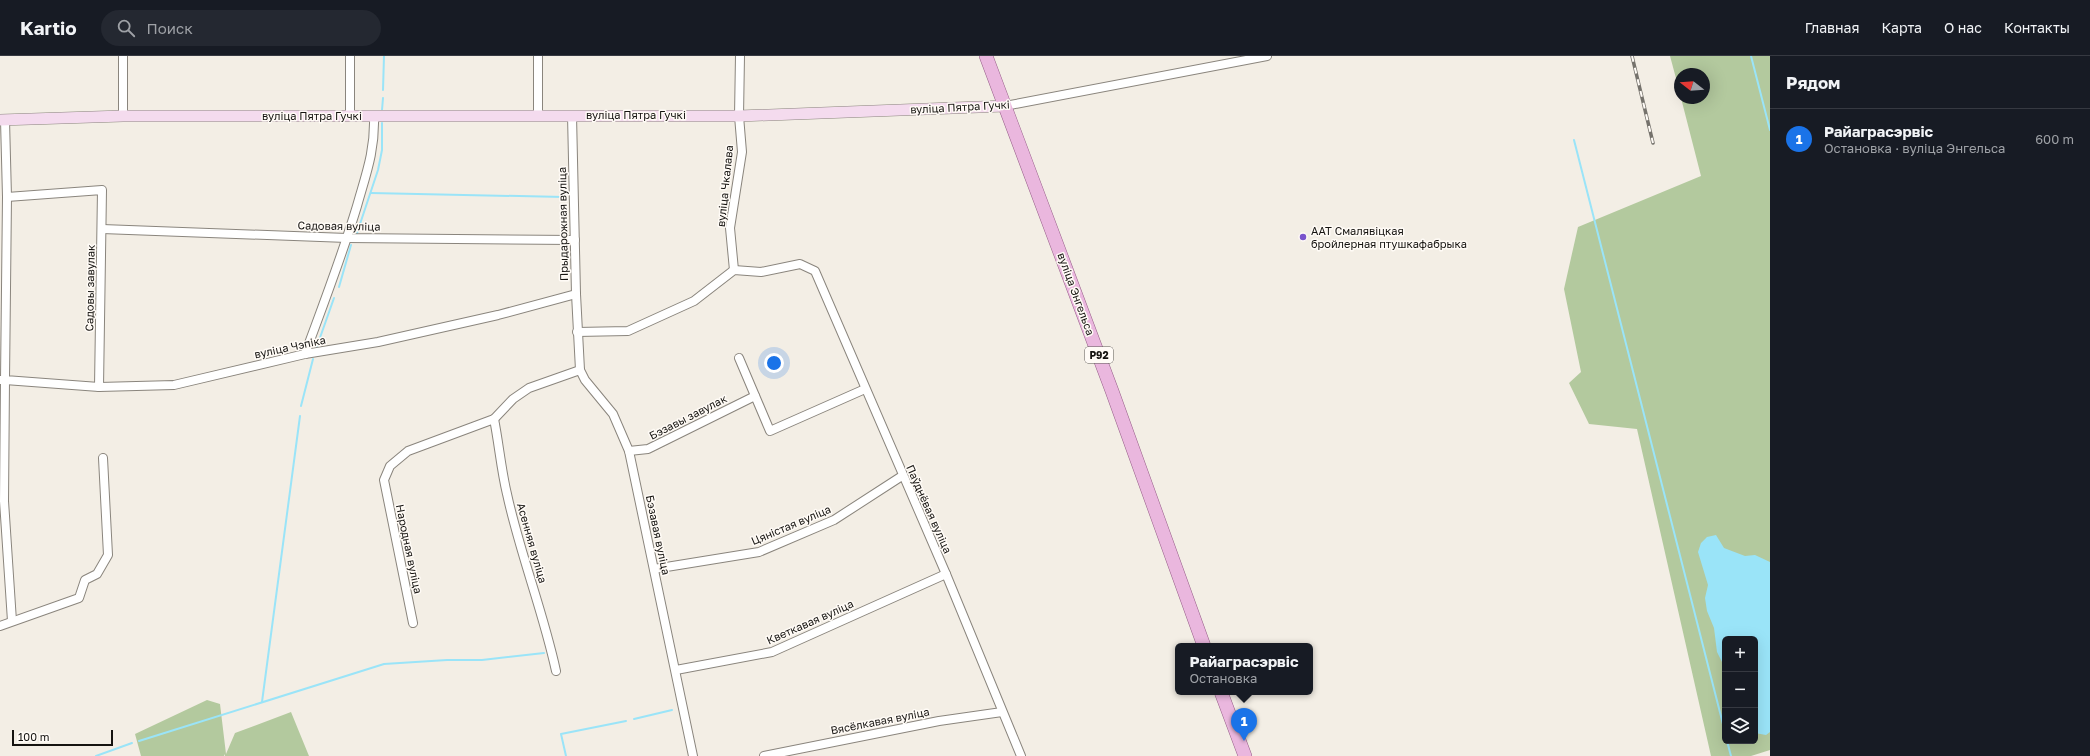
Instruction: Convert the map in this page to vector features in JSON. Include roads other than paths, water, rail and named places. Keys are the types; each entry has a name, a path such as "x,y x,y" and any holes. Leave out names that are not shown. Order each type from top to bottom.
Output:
{"main road":[{"name":"вуліца Энгельса","path":"986,56 1112,391 1203,643"},
{"path":"1222,695 1245,756"}],"street":[{"path":"122,56 122,116"},
{"path":"350,56 350,116"},
{"path":"538,56 538,115"},
{"name":"вуліца Чкалава","path":"734,270 730,228 742,152 739,116 740,56"},
{"name":"вуліца Пятра Гучкі","path":"3,120 122,116 739,116 1005,106 1267,56"},
{"name":"Прыдарожная вуліца","path":"572,115 577,332"},
{"path":"305,354 347,238 370,162 374,140 374,116"},
{"path":"3,120 7,197 2,501 12,621"},
{"name":"Садовы завулак","path":"7,197 102,190 99,387"},
{"name":"Садовая вуліца","path":"102,229 347,238 575,240"},
{"name":"Паўднёвая вуліца","path":"734,270 761,272 800,264 815,271 902,476 946,574 1021,756"},
{"path":"577,332 628,331 694,301 734,270"},
{"name":"вуліца Чэпіка","path":"3,380 99,387 174,385 305,354 378,342 496,316 576,294"},
{"name":"Бэзавая вуліца","path":"577,332 580,370 585,380 613,414 629,451 693,755"},
{"path":"739,358 770,431 865,389"},
{"path":"494,419 513,399 529,388 580,370"},
{"name":"Бэзавы завулак","path":"629,451 648,449 754,396"},
{"name":"Народная вуліца","path":"413,623 384,480 390,466 408,451 494,419"},
{"name":"Асенняя вуліца","path":"494,419 507,494 527,569 548,635 556,671"},
{"path":"0,626 78,598 85,580 97,574 108,555 102,458"},
{"name":"Цяністая вуліца","path":"654,569 759,552 834,520 902,476"},
{"name":"Кветкавая вуліца","path":"676,670 772,652 946,574"},
{"name":"Вясёлкавая вуліца","path":"764,756 939,721 1002,712"}],"water":[{"path":"1716,535 1724,548 1745,556 1755,555 1770,562 1770,732 1766,735 1758,734 1758,636 1722,636 1722,662 1717,652 1714,628 1707,611 1705,598 1708,585 1698,552 1701,543 1707,537"}],"waterway":[{"path":"383,90 384,56"},
{"path":"1751,56 1770,130"},
{"path":"382,110 383,98"},
{"path":"357,233 378,170 382,150 382,123"},
{"path":"1574,140 1722,720"},
{"path":"371,193 564,197"},
{"path":"339,287 351,245"},
{"path":"316,349 334,298"},
{"path":"301,406 313,359"},
{"path":"262,702 300,416"},
{"path":"139,741 384,664 447,660 482,660 544,653"},
{"path":"634,719 672,710"},
{"path":"566,756 561,734 626,721"},
{"path":"96,756 132,743"},
{"path":"1728,744 1731,756"}],"railway":[{"path":"1632,56 1653,143"}],"place":[{"name":"ААТ Смалявіцкая бройлерная птушкафабрыка","path":"1303,237"},
{"name":"Райаграсэрвіс","path":"1244,741"}]}
